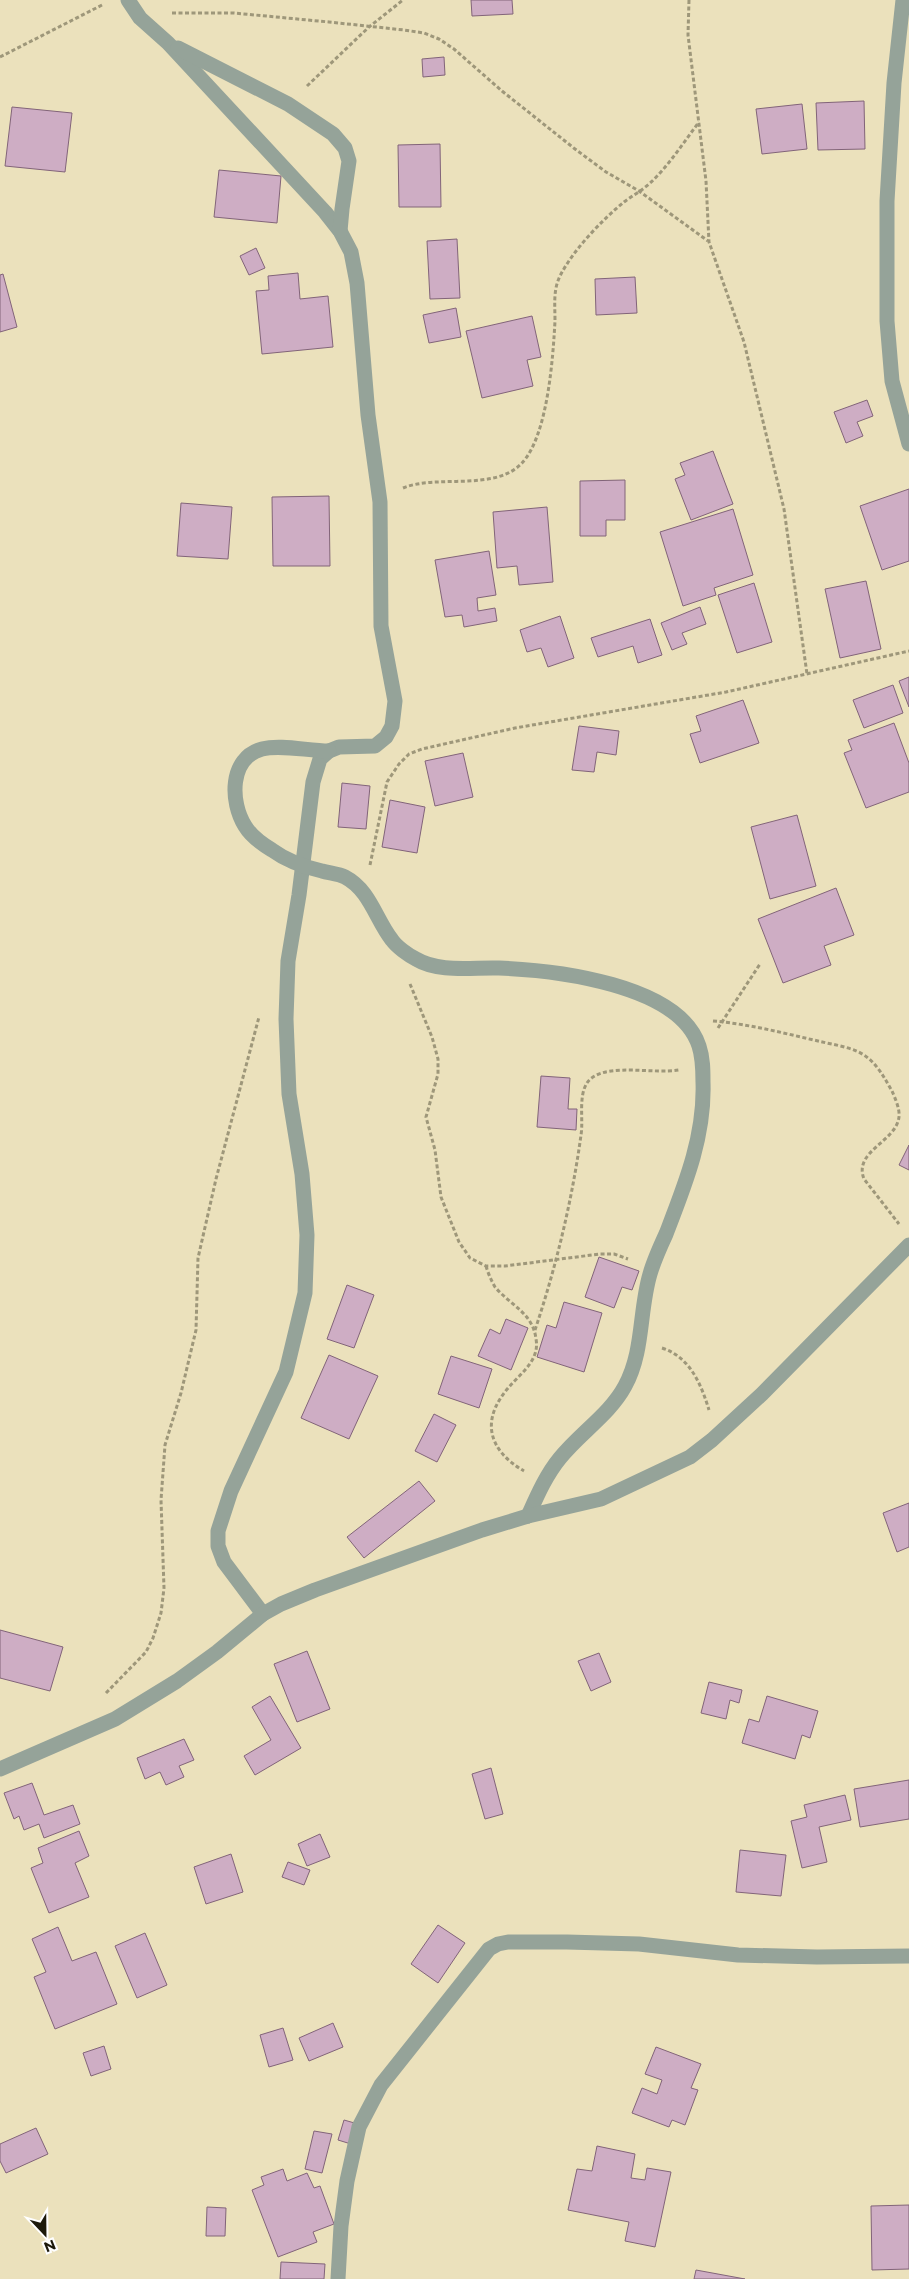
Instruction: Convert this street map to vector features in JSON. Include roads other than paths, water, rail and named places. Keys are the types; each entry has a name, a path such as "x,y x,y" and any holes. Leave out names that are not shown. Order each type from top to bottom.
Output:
{"street":[{"path":"128,0 140,18 168,43 340,231 351,252 357,283 368,415 380,502 381,626 395,701 392,726 386,737 375,746 339,747 329,751 320,760 313,782 303,866 288,961 286,1019 289,1094 302,1174 307,1235 305,1293 286,1372 231,1490 218,1531 218,1546 224,1562 263,1614"},
{"path":"903,0 894,83 887,201 887,321 892,381 909,444"},
{"path":"168,43 288,104 334,134 345,148 349,161 340,231"},
{"path":"329,751 271,748 261,749 252,753 242,764 235,778 238,811 246,828 274,852 303,866 346,877 364,894 392,941 416,960 433,966 541,970 588,978 634,991 663,1005 686,1023 698,1042 703,1059 703,1103 693,1161 650,1272 642,1307 640,1340 633,1371 623,1389 560,1457 544,1481 528,1516"},
{"path":"0,1769 115,1719 177,1682 263,1614 315,1590 473,1533 528,1516 601,1499 690,1457 712,1440 768,1387 909,1245"},
{"path":"338,2279 337,2270 341,2226 359,2127 381,2085 489,1949 498,1944 508,1942 567,1942 639,1944 748,1955 817,1957 909,1956"}]}
